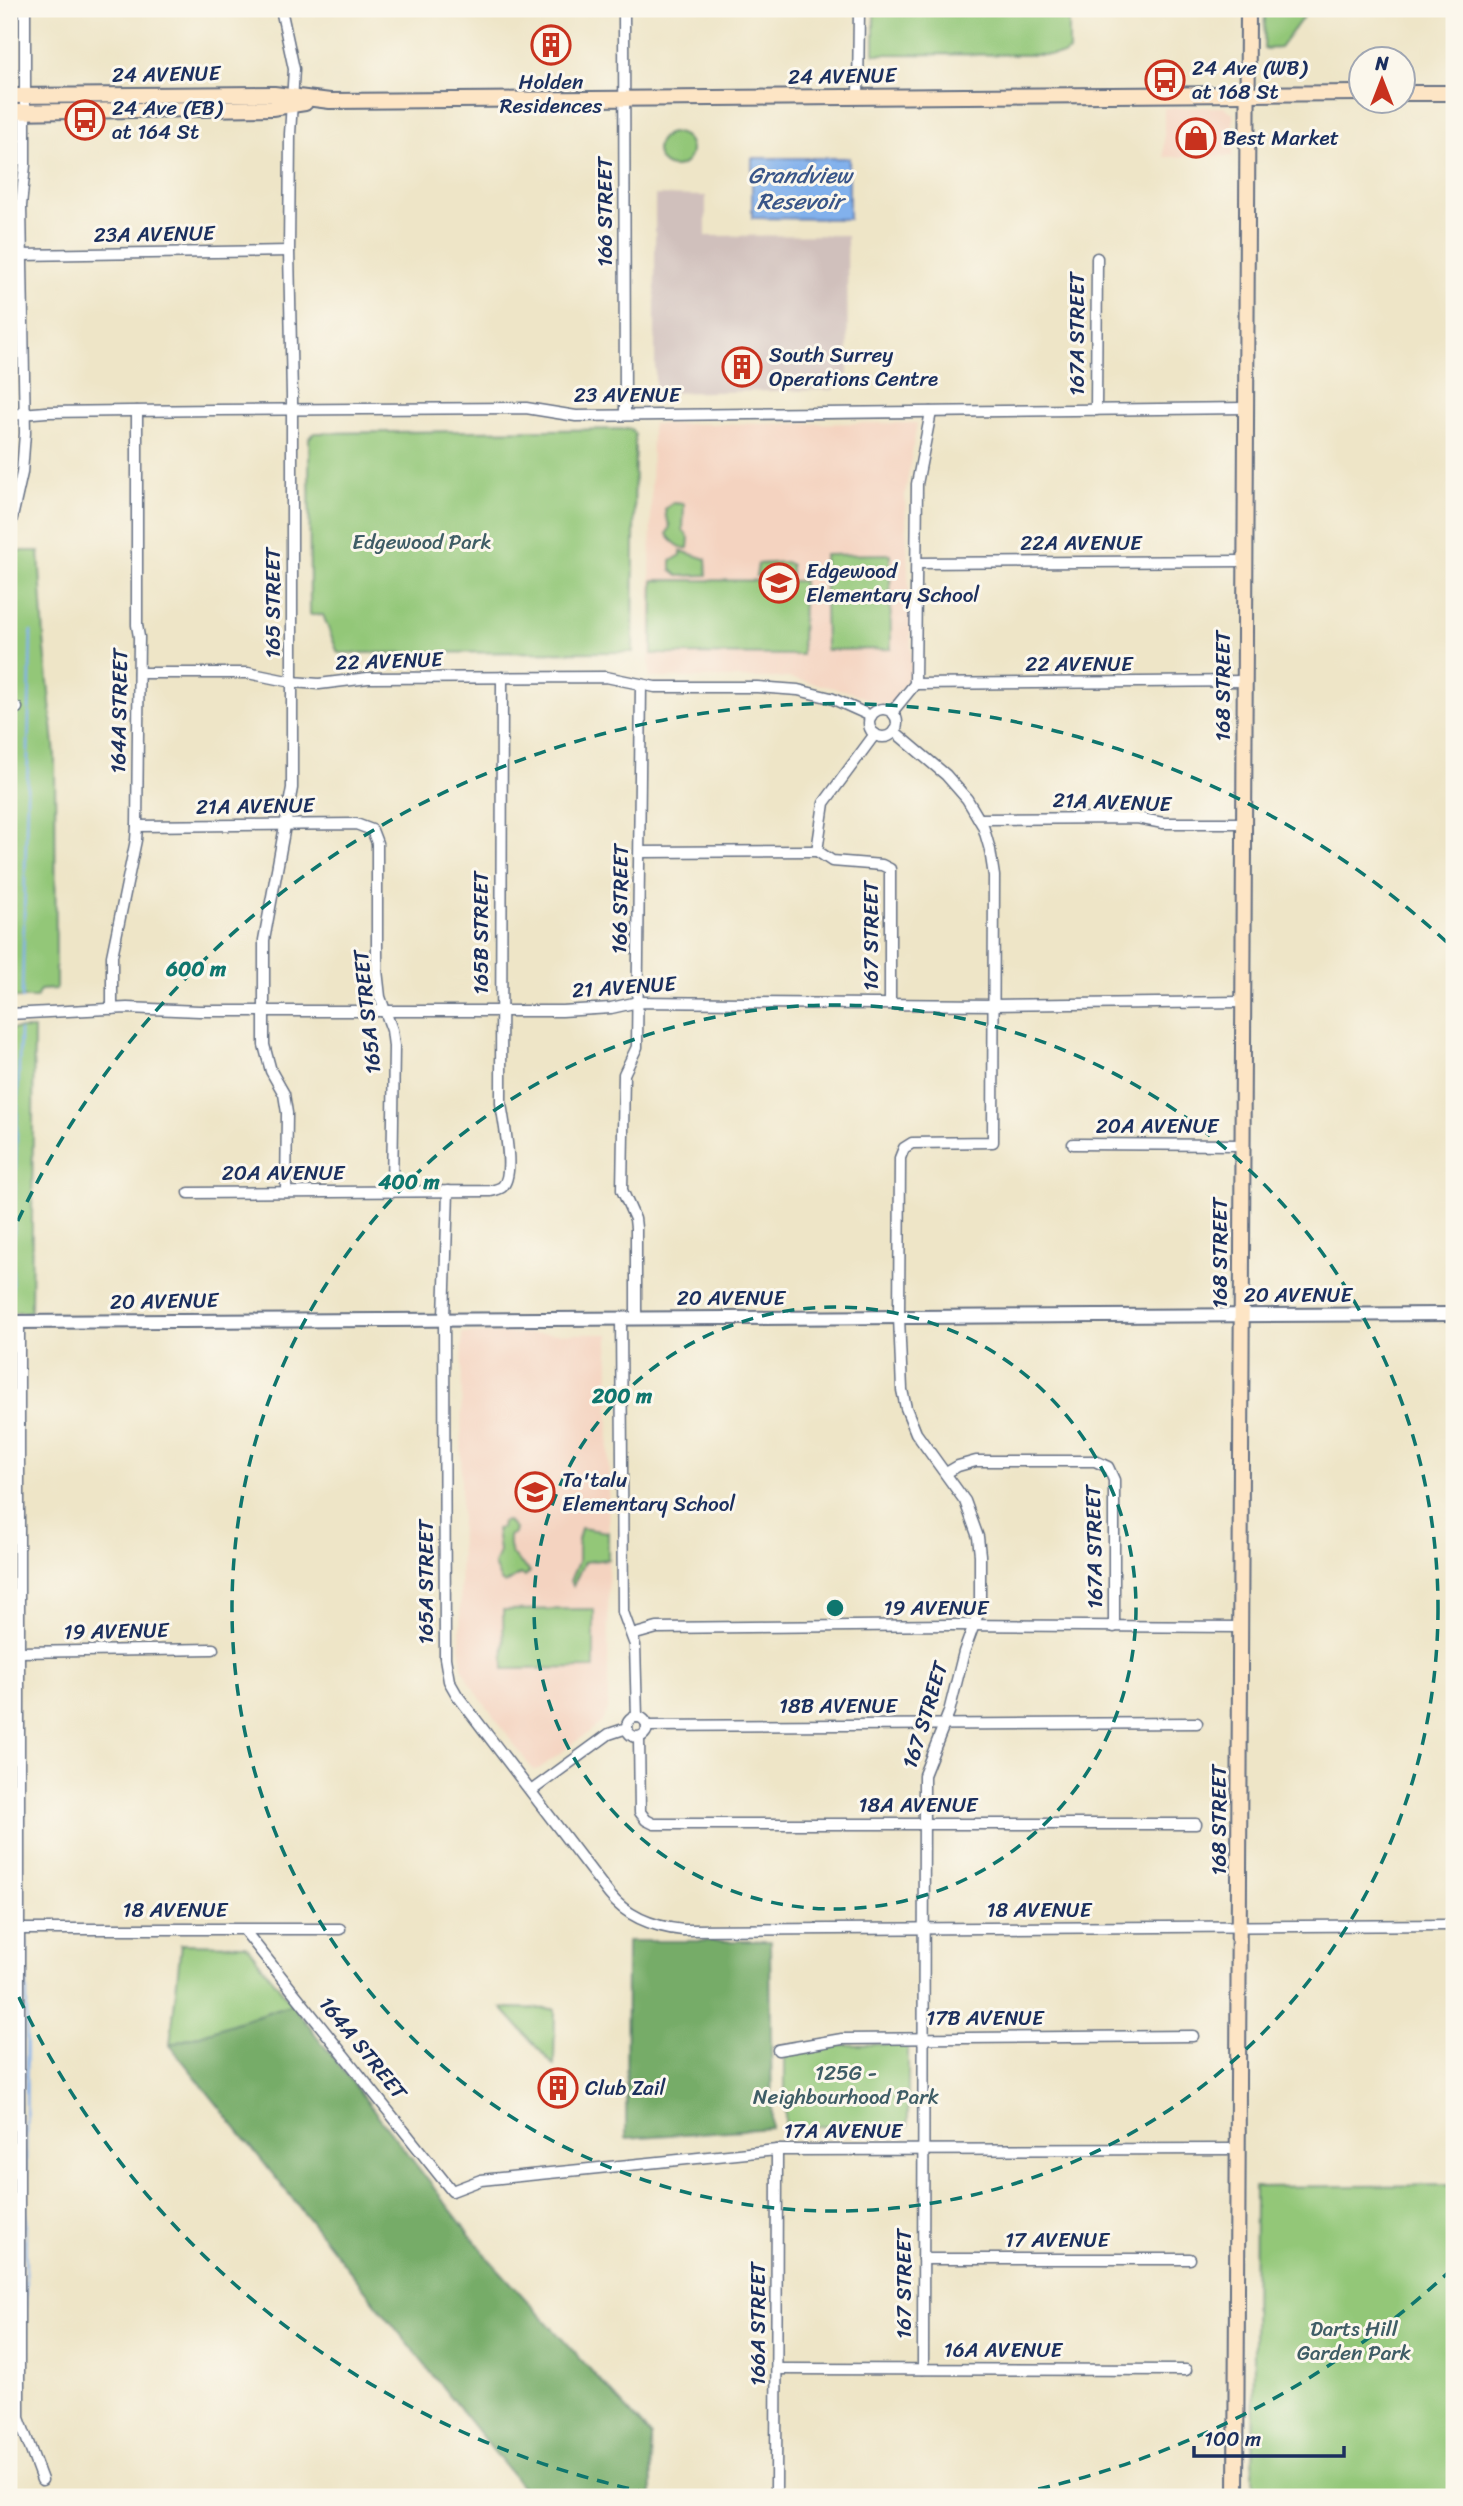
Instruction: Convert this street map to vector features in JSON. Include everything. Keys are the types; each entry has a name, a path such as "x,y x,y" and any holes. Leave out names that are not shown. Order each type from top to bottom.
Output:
{"main road":[{"name":"168 STREET","path":"1236,2497 1248,9"},
{"name":"24 AVENUE","path":"9,112 258,108 292,101 324,100 1348,93"},
{"path":"1418,93 1454,93"},
{"name":"24 AVENUE","path":"9,96 274,94 292,101"}],"street":[{"path":"9,531 22,472 24,414 21,255 25,9"},
{"name":"165 STREET","path":"281,9 294,65 289,251 292,410 292,788 265,931 264,1045 271,1072 284,1094 287,1112 286,1192"},
{"name":"166 STREET","path":"624,9 625,415"},
{"path":"858,96 859,9"},
{"name":"23A AVENUE","path":"21,255 289,251"},
{"name":"167A STREET","path":"1096,410 1097,258"},
{"name":"23 AVENUE","path":"9,415 137,411 526,408 576,416 1246,408"},
{"name":"164A STREET","path":"112,1009 113,956 136,840 139,673 137,411"},
{"path":"892,712 915,684 917,484 931,412"},
{"name":"22A AVENUE","path":"917,563 1245,561"},
{"name":"22 AVENUE","path":"139,673 248,673 292,682 319,684 368,678 606,677 641,685 798,690 831,698 871,716"},
{"name":"165B STREET","path":"502,677 501,1103 509,1159 508,1177 503,1186"},
{"name":"22 AVENUE","path":"915,684 1245,681"},
{"name":"166 STREET","path":"636,1318 636,1228 635,1219 622,1190 624,1074 637,1047 641,685"},
{"path":"883,709 892,712 897,723 894,731 887,736 875,734 870,724 871,716 883,709"},
{"path":"894,731 946,775 967,799 979,819 990,850 994,876 994,1005"},
{"path":"640,852 817,851 824,803 875,734"},
{"name":"21A AVENUE","path":"979,819 1137,818 1163,823 1244,823"},
{"name":"21A AVENUE","path":"136,826 356,824 372,830"},
{"name":"165A STREET","path":"372,830 377,843 377,970 380,997 392,1030 394,1046 393,1192"},
{"name":"167 STREET","path":"817,851 832,861 882,865 890,869 890,1004"},
{"name":"21 AVENUE","path":"9,1014 112,1009 562,1011 611,1008 638,1002 994,1005 1242,1002"},
{"name":"167 STREET","path":"923,2369 924,1775 944,1724 980,1608 981,1593 978,1537 965,1501 925,1447 906,1408 901,1381 899,1317 900,1158 904,1148 912,1143 993,1142 994,1005"},
{"name":"20A AVENUE","path":"1073,1144 1242,1145"},
{"name":"20A AVENUE","path":"189,1193 491,1191 503,1186"},
{"name":"165A STREET","path":"448,1191 444,1318 447,1674 457,1695 609,1895 627,1912"},
{"name":"20 AVENUE","path":"14,1322 1454,1314"},
{"path":"621,1318 623,1612 635,1645 637,1717"},
{"path":"14,1322 20,1652 14,1929 19,2418 43,2480"},
{"name":"167A STREET","path":"946,1473 976,1461 1095,1461 1108,1467 1114,1480 1114,1627"},
{"name":"19 AVENUE","path":"632,1635 657,1628 1240,1627"},
{"name":"19 AVENUE","path":"20,1652 212,1648"},
{"path":"531,1791 609,1734 626,1728 630,1720 637,1717 643,1719 647,1726 646,1734 639,1738 630,1736 626,1728"},
{"name":"18B AVENUE","path":"647,1726 1197,1723"},
{"name":"18A AVENUE","path":"639,1738 639,1808 643,1818 654,1824 1196,1824"},
{"name":"18 AVENUE","path":"627,1912 654,1924 682,1930 1454,1925"},
{"name":"18 AVENUE","path":"14,1929 340,1929"},
{"name":"164A STREET","path":"244,1930 452,2191"},
{"name":"17B AVENUE","path":"778,2050 842,2039 1193,2036"},
{"name":"17A AVENUE","path":"452,2191 481,2180 777,2150 1238,2149"},
{"name":"166A STREET","path":"776,2497 777,2150"},
{"name":"17 AVENUE","path":"923,2259 1190,2259"},
{"name":"16A AVENUE","path":"777,2369 1186,2370"}],"shaded area":[{"path":"1224,107 1233,113 1233,156 1164,157 1164,108"},
{"name":"South Surrey Operations Centre","path":"655,195 706,196 706,236 847,235 848,375 834,376 834,390 655,393"},
{"name":"Edgewood Elementary School","path":"917,423 905,495 912,671 892,705 884,705 847,691 789,678 649,678 652,424"},
{"name":"Ta'talu Elementary School","path":"462,1333 609,1334 608,1709 601,1723 539,1769 533,1770 470,1684 462,1667"}],"green space":[{"path":"874,9 1069,9 1069,51 1063,55 874,54"},
{"path":"1265,9 1309,9 1280,48 1264,49"},
{"path":"674,133 686,138 691,150 686,162 674,167 662,162 657,150 662,138"},
{"name":"Edgewood Park","path":"631,429 635,434 633,652 338,653 323,615 310,615 309,438 314,433"},
{"path":"673,503 684,504 683,530 689,538 688,548 676,544 667,534 670,526 665,509"},
{"path":"9,551 39,551 55,756 56,989 40,990 36,998 9,998"},
{"path":"681,551 706,559 707,575 678,576 671,570 671,561 681,555"},
{"path":"890,554 891,649 826,650 824,555"},
{"path":"786,562 791,565 791,576 756,576 758,564"},
{"path":"653,580 803,581 802,655 652,654"},
{"path":"9,1029 34,1029 31,1312 9,1312"},
{"path":"526,1478 543,1478 543,1508 526,1508"},
{"path":"507,1521 515,1529 509,1536 511,1554 530,1572 525,1577 520,1574 505,1584 494,1565 499,1551 496,1529 501,1528 502,1522"},
{"path":"581,1528 608,1532 608,1559 584,1562 573,1586 570,1581 578,1562"},
{"path":"594,1609 594,1668 504,1669 503,1610"},
{"path":"627,1941 770,1941 772,2128 626,2138"},
{"path":"181,1944 246,1945 292,2004 170,2045"},
{"path":"292,2004 488,2258 651,2436 652,2497 530,2497 170,2045"},
{"path":"502,2008 555,2009 554,2066"},
{"name":"125G - Neighbourhood Park","path":"908,2044 908,2127 785,2126 785,2054 838,2045"},
{"path":"9,2045 20,2045 9,2497"},
{"name":"Darts Hill Garden Park","path":"1454,2185 1454,2497 1253,2497 1255,2187"}],"water":[{"name":"Grandview Resevoir","path":"752,158 849,158 849,219 752,218"}],"waterway":[{"path":"22,999 31,631"},
{"path":"11,1313 20,1031"},
{"path":"10,1921 12,1331"},
{"path":"23,1936 27,1942 25,2371"},
{"path":"9,2420 14,2450 11,2484 16,2497"},
{"path":"9,2494 13,2497"}],"place":[{"name":"Holden Residences","path":"551,45"},
{"name":"24 Ave (WB) at 168 St","path":"1165,80"},
{"name":"24 Ave (EB) at 164 St","path":"85,120"},
{"name":"Best Market","path":"1196,138"},
{"name":"South Surrey Operations Centre","path":"742,367"},
{"name":"Edgewood Elementary School","path":"779,583"},
{"name":"Ta'talu Elementary School","path":"535,1492"},
{"name":"Club Zail","path":"558,2088"}]}
